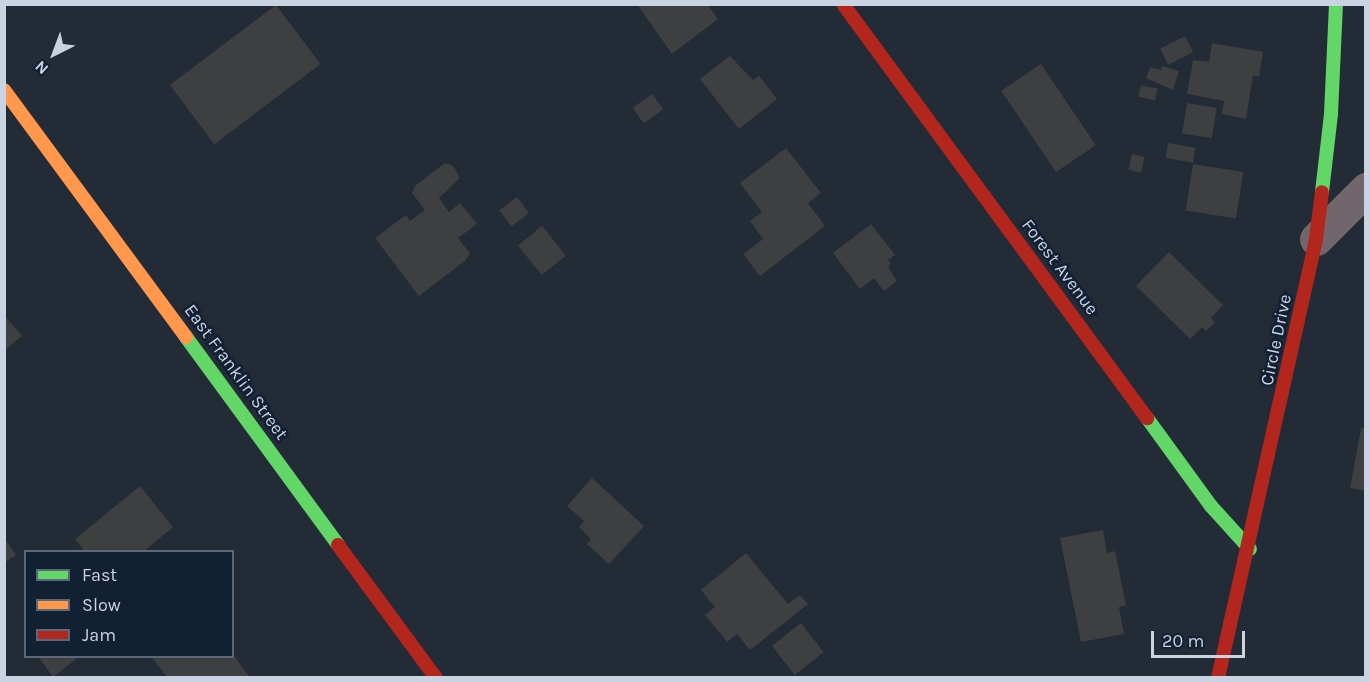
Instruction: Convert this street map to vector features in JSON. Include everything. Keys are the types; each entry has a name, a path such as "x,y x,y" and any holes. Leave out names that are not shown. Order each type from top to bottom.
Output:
{"street":[{"name":"Forest Avenue","path":"843,4 1211,506 1250,549"},
{"name":"Circle Drive","path":"1218,678 1250,549 1316,239 1331,114 1336,4"},
{"name":"East Franklin Street","path":"4,90 436,678"},
{"path":"1316,239 1365,189"}],"building":[{"path":"637,4 707,4 718,19 672,54"},
{"path":"276,5 321,64 214,144 170,85"},
{"path":"1185,36 1193,52 1168,65 1160,49"},
{"path":"1212,43 1263,52 1259,77 1253,75 1246,119 1222,114 1224,101 1187,94 1193,60 1209,62"},
{"path":"730,56 753,80 759,76 777,99 739,129 700,79"},
{"path":"1041,64 1096,145 1056,172 1001,91"},
{"path":"1162,66 1179,71 1173,90 1146,78 1150,67 1161,70"},
{"path":"1141,85 1158,89 1155,101 1138,97"},
{"path":"652,94 663,109 644,123 633,108"},
{"path":"1187,103 1217,108 1212,138 1182,134"},
{"path":"1168,143 1196,148 1193,163 1165,158"},
{"path":"786,148 821,193 808,203 825,226 760,276 743,254 763,239 750,221 762,212 740,183"},
{"path":"1132,154 1145,157 1141,173 1128,170"},
{"path":"445,163 453,166 460,178 439,198 449,212 460,203 477,224 458,238 470,253 466,260 419,296 375,238 406,215 410,221 425,210 412,193 415,186"},
{"path":"1193,164 1243,172 1236,218 1186,210"},
{"path":"517,197 529,213 511,226 499,210"},
{"path":"871,224 895,255 888,260 891,264 888,267 897,281 884,291 874,278 860,289 833,253"},
{"path":"542,226 566,256 542,275 518,246"},
{"path":"1169,252 1223,305 1211,318 1215,322 1206,331 1202,327 1190,339 1136,286"},
{"path":"4,315 22,336 4,351"},
{"path":"1361,428 1366,429 1366,491 1350,488"},
{"path":"592,478 644,526 609,564 587,544 591,539 579,527 584,521 567,506"},
{"path":"140,486 173,527 145,550 83,550 75,539"},
{"path":"1103,530 1107,553 1115,551 1126,605 1119,607 1124,634 1081,642 1060,538"},
{"path":"4,538 16,555 4,563"},
{"path":"746,553 788,604 800,595 808,604 750,650 737,634 727,642 705,615 715,607 701,590"},
{"path":"801,623 824,652 795,675 772,646"},
{"path":"234,656 249,676 168,678 153,658 234,658"},
{"path":"39,658 77,658 53,677"}],"traffic: fast":[{"path":"1322,192 1331,114 1336,4"},
{"path":"186,337 338,545"},
{"path":"1147,418 1211,506 1250,549"}],"traffic: slow":[{"path":"4,90 186,337"}],"traffic: jam":[{"path":"843,4 1147,418"},
{"path":"1218,678 1316,239 1322,192"},
{"path":"338,545 436,678"}]}
